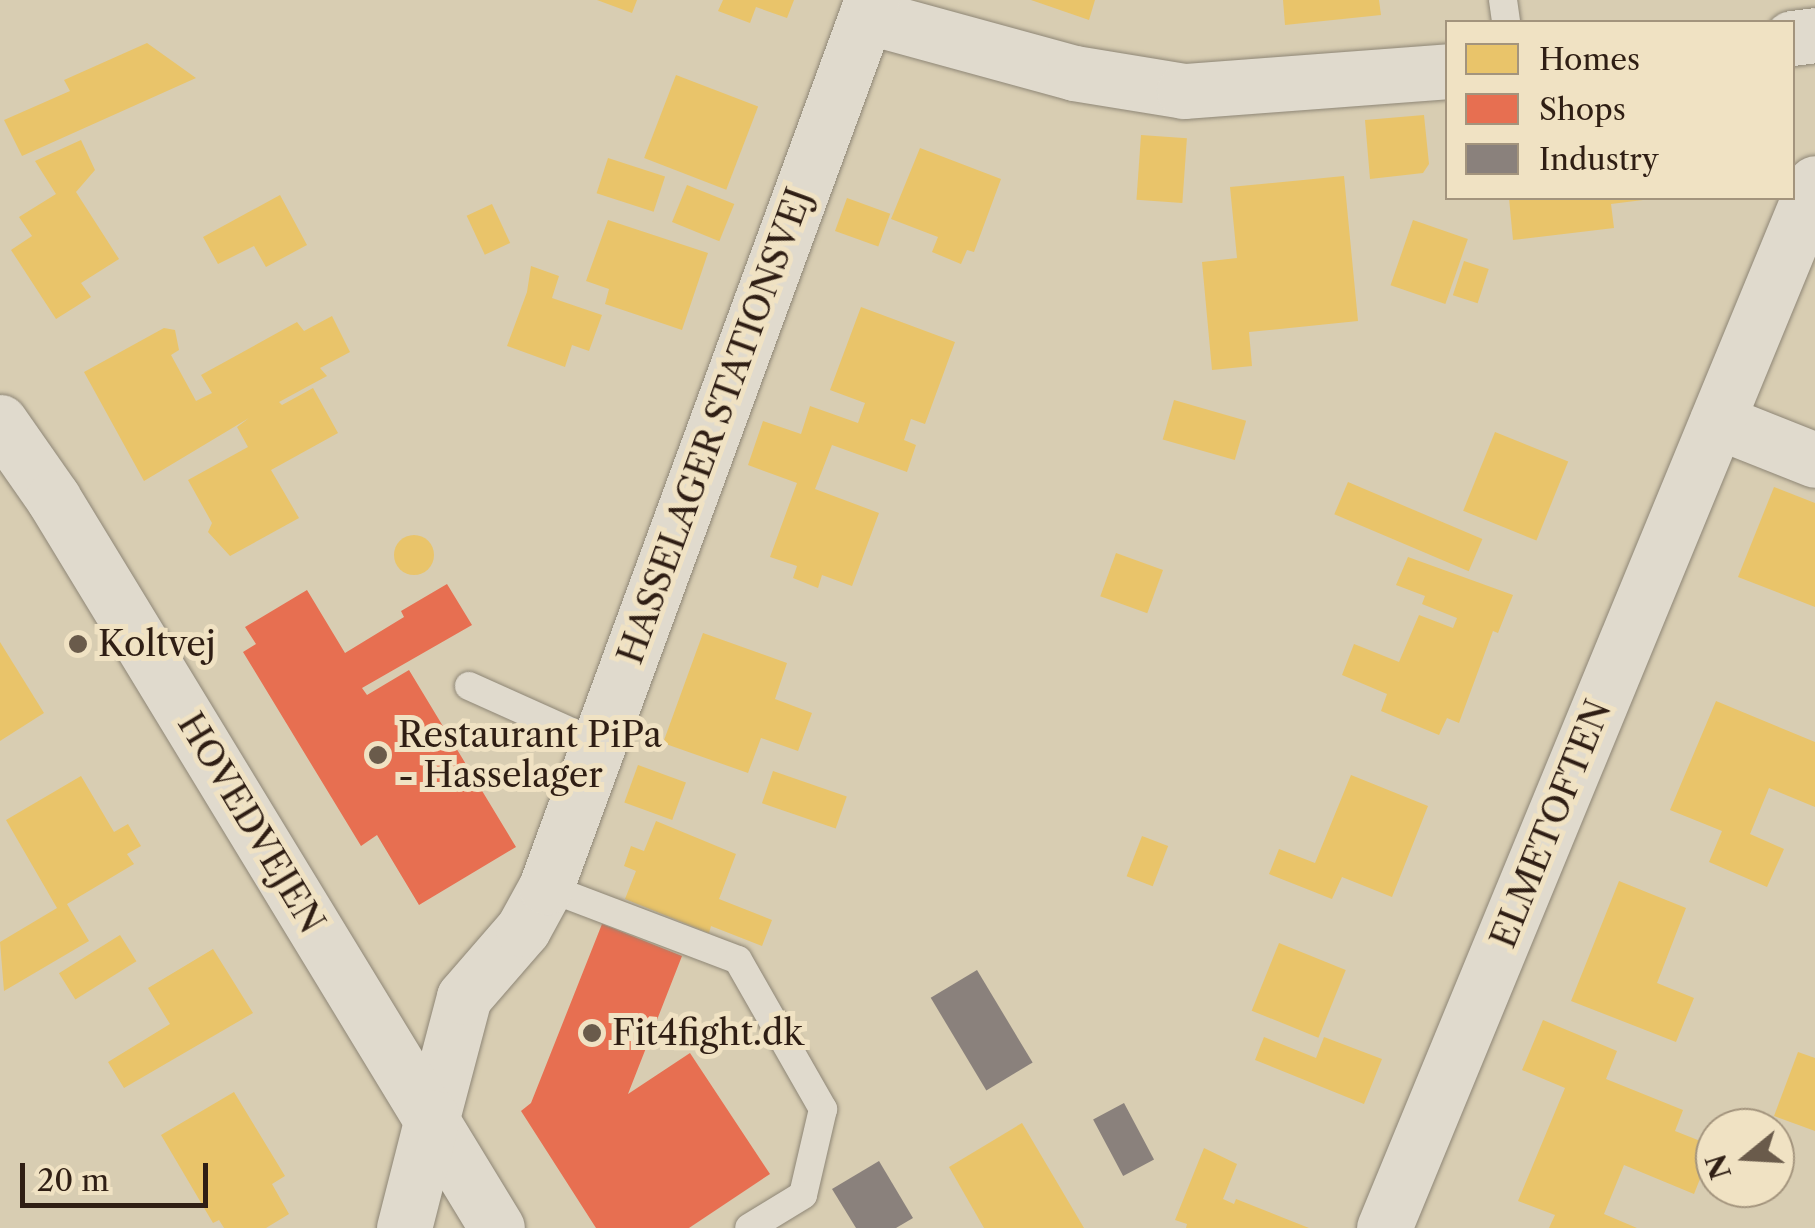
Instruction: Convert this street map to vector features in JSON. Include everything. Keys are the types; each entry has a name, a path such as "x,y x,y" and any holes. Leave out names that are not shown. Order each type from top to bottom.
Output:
{"street":[{"path":"869,8 1074,73 1184,91 1445,70"},
{"name":"HASSELAGER STATIONSVEJ","path":"432,1118 464,998 523,928 546,887 869,8"},
{"name":"ELMETOFTEN","path":"1384,1228 1815,183"},
{"path":"1717,421 1815,460"},
{"name":"HOVEDVEJEN","path":"0,422 52,498 497,1228"},
{"path":"404,1228 432,1118"}],"lane":[{"path":"470,686 598,744"},
{"path":"546,887 738,960 824,1109 803,1195 749,1228"}],"building: Homes":[{"path":"597,0 637,0 632,13"},
{"path":"723,0 794,0 787,18 756,7 750,23 718,11"},
{"path":"1031,0 1095,0 1089,20"},
{"path":"1283,0 1379,0 1381,15 1285,25"},
{"path":"147,43 196,78 22,156 4,120 70,91 64,80"},
{"path":"676,75 758,107 726,190 644,158"},
{"path":"1424,115 1429,164 1423,173 1370,179 1365,120"},
{"path":"1141,135 1187,138 1182,203 1136,200"},
{"path":"81,140 95,170 76,192 119,259 81,283 91,297 56,319 11,250 32,236 19,217 56,194 35,161"},
{"path":"920,148 1001,179 974,252 967,250 961,264 932,252 938,237 891,219"},
{"path":"608,158 665,177 654,212 597,193"},
{"path":"1344,176 1358,321 1249,332 1252,366 1212,370 1202,262 1237,258 1230,187"},
{"path":"687,185 734,204 719,241 672,222"},
{"path":"280,195 307,245 266,267 254,246 218,264 203,237"},
{"path":"847,198 890,214 878,247 835,231"},
{"path":"1509,200 1643,200 1611,204 1614,228 1513,240"},
{"path":"492,204 510,243 485,255 467,216"},
{"path":"608,220 708,253 682,330 605,304 609,289 586,281"},
{"path":"1413,220 1468,239 1445,304 1391,285"},
{"path":"1464,261 1489,269 1478,303 1453,295"},
{"path":"531,266 559,276 552,298 602,315 589,351 572,345 565,367 507,346 527,292"},
{"path":"861,307 955,342 925,424 911,419 904,440 916,445 907,472 832,445 815,489 879,513 852,586 822,575 818,588 793,578 797,566 770,557 797,483 748,465 763,421 801,434 810,406 858,423 865,403 830,390"},
{"path":"332,316 350,352 320,368 327,376 279,402 282,405 313,388 338,433 271,470 299,518 230,556 208,532 212,523 188,480 248,447 237,427 249,418 144,481 84,372 164,328 175,330 179,350 171,355 196,401 212,393 201,375 297,322 304,331"},
{"path":"1174,400 1246,421 1235,460 1163,439"},
{"path":"1495,432 1568,462 1536,540 1463,511"},
{"path":"1348,482 1482,539 1469,571 1334,514"},
{"path":"1774,487 1815,503 1815,607 1738,577"},
{"path":"414,535 428,541 434,555 428,569 414,575 400,569 394,555 400,541"},
{"path":"1116,553 1163,570 1147,613 1100,596"},
{"path":"1408,557 1513,595 1498,633 1493,631 1459,723 1447,718 1439,735 1381,711 1387,694 1342,675 1354,644 1399,662 1419,615 1453,628 1457,618 1422,604 1425,596 1396,585"},
{"path":"703,633 787,663 775,699 812,713 798,751 761,738 748,773 663,743"},
{"path":"0,642 44,713 0,741"},
{"path":"1716,701 1815,742 1815,807 1769,788 1750,834 1784,849 1767,887 1709,862 1722,831 1670,810"},
{"path":"638,765 686,782 672,820 624,803"},
{"path":"773,771 847,796 836,829 762,803"},
{"path":"1351,775 1428,806 1392,897 1342,877 1332,899 1269,874 1279,849 1315,863"},
{"path":"81,776 114,832 128,824 141,846 127,854 134,864 67,904 89,941 4,991 0,942 57,908 6,820"},
{"path":"656,821 736,854 719,899 772,920 762,946 711,926 709,933 625,899 636,871 624,866 631,846 644,851"},
{"path":"1142,836 1168,846 1153,886 1127,876"},
{"path":"1619,881 1686,908 1657,983 1694,998 1676,1042 1571,1001"},
{"path":"120,935 136,961 75,999 59,973"},
{"path":"1279,943 1346,970 1318,1038 1252,1011"},
{"path":"213,949 253,1013 124,1088 108,1062 170,1024 148,988"},
{"path":"1543,1020 1617,1051 1606,1079 1683,1110 1675,1131 1695,1139 1694,1194 1624,1165 1604,1214 1637,1228 1549,1228 1555,1215 1518,1201 1565,1088 1522,1070"},
{"path":"1264,1037 1316,1058 1324,1037 1382,1059 1364,1104 1255,1060"},
{"path":"1798,1052 1815,1058 1815,1131 1795,1124 1795,1108 1777,1108"},
{"path":"234,1092 285,1176 272,1184 289,1214 266,1228 224,1228 219,1220 213,1223 161,1135"},
{"path":"1022,1123 1084,1228 984,1228 949,1167"},
{"path":"1204,1148 1237,1164 1223,1199 1234,1204 1236,1199 1309,1228 1186,1228 1187,1224 1175,1220"}],"building: Shops":[{"path":"447,584 472,625 362,688 367,695 409,670 516,847 419,905 377,835 361,846 243,652 256,644 245,627 307,590 345,653 404,617 401,611"},
{"path":"602,924 682,956 628,1094 690,1053 770,1174 689,1228 596,1228 521,1111 531,1103"}],"building: Industry":[{"path":"977,970 1033,1063 986,1090 931,998"},
{"path":"1124,1103 1154,1160 1123,1176 1093,1119"},
{"path":"879,1161 913,1218 896,1228 856,1228 832,1189"}],"place":[{"name":"Koltvej","path":"78,644"},
{"name":"Restaurant PiPa - Hasselager","path":"378,755"},
{"name":"Fit4fight.dk","path":"592,1033"}]}
